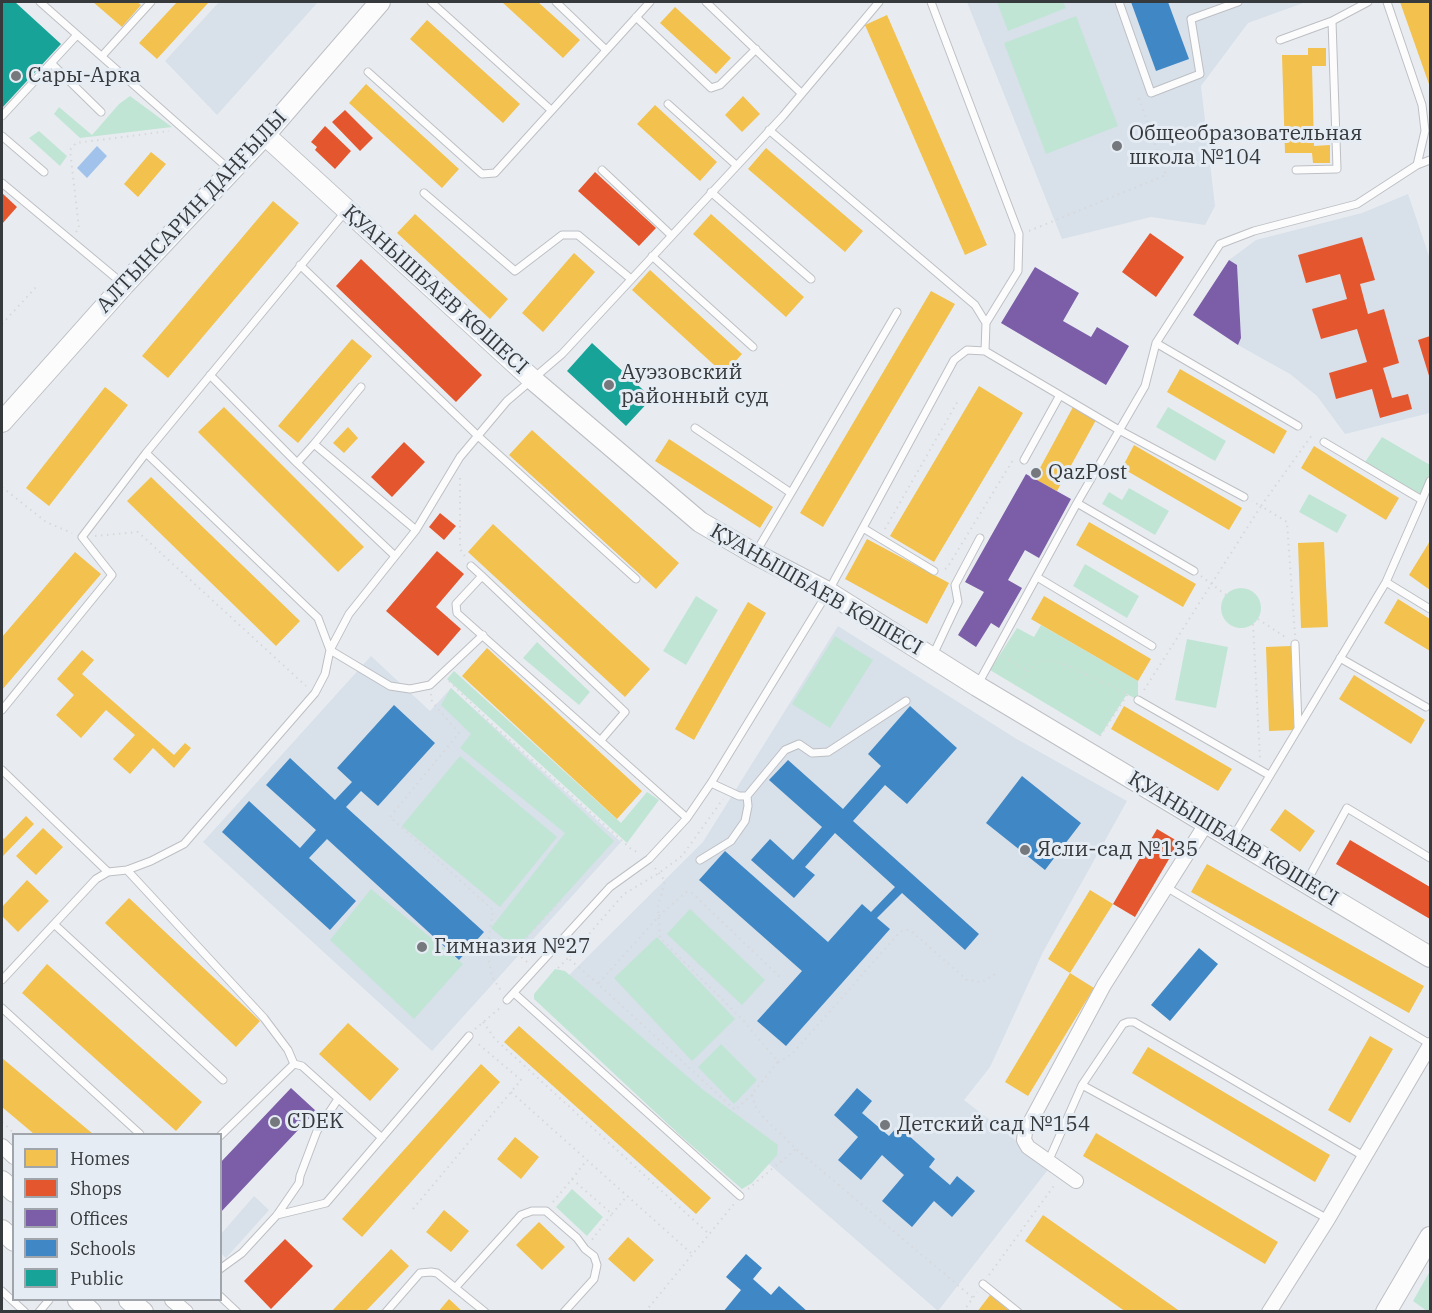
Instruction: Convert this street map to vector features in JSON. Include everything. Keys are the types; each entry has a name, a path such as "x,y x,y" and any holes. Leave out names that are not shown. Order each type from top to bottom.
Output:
{"street":[{"name":"АЛТЫНСАРИН ДАҢҒЫЛЫ","path":"2,422 124,285 265,135 380,2"},
{"name":"ҚУАНЫШБАЕВ КӨШЕСІ","path":"265,135 532,379 700,522 828,592 977,686 1431,957"},
{"path":"1076,1181 1028,1148 1024,1140 1025,1132 1104,985 1206,824"},
{"path":"1269,1311 1328,1219 1431,1044"},
{"path":"1386,1311 1431,1237"},
{"path":"131,1301 143,1311"},
{"path":"174,1301 186,1311"}],"lane":[{"path":"40,2 230,170"},
{"path":"102,56 150,2"},
{"path":"431,2 551,110"},
{"path":"556,2 606,50"},
{"path":"368,72 482,174 495,173 650,2"},
{"path":"706,2 801,93"},
{"path":"2,980 96,879 108,872 127,870 151,861 184,844 315,693 325,674 330,650 349,614 416,530 460,457 507,401 562,354 632,279 769,130 879,2"},
{"path":"931,2 1019,234 1018,271 986,323 985,351"},
{"path":"1119,2 1151,93 1200,74 1191,19 1238,2"},
{"path":"1280,40 1332,21 1368,2"},
{"path":"1387,2 1422,105 1425,131 1417,165"},
{"path":"636,16 711,88 720,85 756,49"},
{"path":"1296,170 1337,169 1332,21"},
{"path":"2,116 77,34"},
{"path":"51,63 101,112"},
{"path":"668,104 736,165"},
{"path":"769,130 975,305 986,323"},
{"path":"2,136 44,172"},
{"path":"977,686 1077,503 1145,386 1156,343 1220,244 1254,231 1357,204 1417,165 1431,160"},
{"path":"602,170 671,235"},
{"path":"2,183 124,285"},
{"path":"711,192 811,279"},
{"path":"424,193 515,271 562,235 578,235 632,279"},
{"path":"2,710 112,575 82,537 146,453 346,210"},
{"path":"652,256 753,347"},
{"path":"300,265 478,436 636,579"},
{"path":"755,554 897,312"},
{"path":"1156,343 1298,426"},
{"path":"507,1000 610,887 649,859 687,818 711,783 828,592 954,360 967,350 985,351 1119,430 1244,497"},
{"path":"210,375 297,463 395,556"},
{"path":"297,463 361,387"},
{"path":"1024,460 1060,395"},
{"path":"695,428 791,493"},
{"path":"1324,442 1422,500"},
{"path":"314,444 416,530"},
{"path":"146,453 318,618 330,650 390,686 411,689 430,685 483,635"},
{"path":"1232,839 1386,582 1431,481"},
{"path":"1077,503 1194,571"},
{"path":"863,528 934,571"},
{"path":"932,657 958,602 955,585 980,538"},
{"path":"471,566 625,712 601,740"},
{"path":"482,576 456,604 457,613 687,818"},
{"path":"1037,577 1152,646"},
{"path":"1386,582 1431,609"},
{"path":"1295,644 1299,726"},
{"path":"1340,658 1426,707"},
{"path":"1138,700 1269,775"},
{"path":"700,860 730,841 745,821 747,796 785,750 799,744 812,753 828,752 906,701"},
{"path":"2,770 108,872"},
{"path":"711,783 740,796 747,796"},
{"path":"1306,883 1347,808 1431,858"},
{"path":"127,870 264,1018 288,1050 294,1064"},
{"path":"1166,887 1431,1044"},
{"path":"54,924 223,1080"},
{"path":"514,993 740,1196"},
{"path":"2,1008 139,1133"},
{"path":"1048,1162 1082,1084 1123,1024 1128,1022 1134,1022 1365,1156"},
{"path":"277,1215 326,1203 469,1036"},
{"path":"294,1064 302,1066 382,1138"},
{"path":"222,1134 294,1064"},
{"path":"1082,1084 1328,1219"},
{"path":"222,1268 242,1254 277,1215 299,1183 317,1131 338,1099"},
{"path":"455,1288 521,1215 532,1211 546,1211 594,1256 597,1264 594,1279 564,1311"},
{"path":"386,1311 420,1273 436,1273 485,1311"},
{"path":"983,1284 1018,1311"},
{"path":"222,1298 237,1311"},
{"path":"14,1301 25,1311"}],"path":[{"path":"1019,234 1044,226 1166,175 1139,98 1151,93"},
{"path":"70,240 79,228 69,150 76,143 183,129"},
{"path":"2,324 36,287"},
{"path":"880,538 959,399"},
{"path":"1298,426 1324,442"},
{"path":"1138,700 1210,583 1312,435"},
{"path":"460,457 460,549 471,566"},
{"path":"934,571 947,568 1012,460"},
{"path":"2,487 46,522 82,537 138,532 315,693"},
{"path":"1244,497 1287,522 1295,644"},
{"path":"1194,571 1226,595"},
{"path":"1257,619 1295,644"},
{"path":"1253,624 1261,770"},
{"path":"999,654 1027,670"},
{"path":"1015,685 1036,662 1051,660 1128,694 1100,736"},
{"path":"443,675 491,723 630,848 649,859 665,881 658,906 660,938 742,1019 778,1062"},
{"path":"430,685 432,702 459,733 390,818 493,910 487,952 492,977 507,1000 479,1025"},
{"path":"558,968 624,894 682,856 729,791"},
{"path":"598,984 659,916 686,892 691,892 782,979"},
{"path":"524,960 514,951 562,898"},
{"path":"568,958 735,1110 752,1094 778,1062 792,1054 900,932 910,930 967,980 982,982 995,974"},
{"path":"483,1022 495,1039 709,1234"},
{"path":"413,1209 521,1080 469,1036"},
{"path":"511,1092 692,1254"},
{"path":"752,1094 755,1106 764,1118 796,1149 973,1298"},
{"path":"2,1122 14,1133"},
{"path":"645,1311 740,1196 796,1149"},
{"path":"546,1211 587,1160"},
{"path":"963,1311 1064,1172"},
{"path":"572,1179 612,1214"},
{"path":"585,1249 627,1196"}],"shaded area":[{"path":"219,2 318,2 217,115 165,61"},
{"name":"Общеобразовательная школа №104","path":"967,2 1306,2 1248,23 1201,86 1215,206 1205,225 1151,217 1062,239"},
{"path":"1408,194 1430,259 1430,413 1345,434 1317,396 1290,374 1238,345 1241,338 1237,266 1229,260 1256,240 1362,213"},
{"path":"838,626 1015,738 1127,801 1043,952 990,1067 964,1100 1050,1167 938,1311 754,1151 543,1001 703,842"},
{"name":"Гимназия №27","path":"371,656 430,711 451,688 621,842 432,1051 203,842"},
{"path":"254,1196 269,1210 226,1258 222,1254 222,1233"}],"green space":[{"path":"997,2 1063,2 1066,8 1008,31"},
{"path":"1076,16 1118,126 1046,154 1004,43"},
{"path":"130,96 172,127 80,138 54,114 59,107 92,135 119,104"},
{"path":"39,131 67,156 60,166 29,138"},
{"path":"1168,407 1226,441 1215,461 1156,427"},
{"path":"1382,437 1430,465 1430,481 1422,500 1363,465"},
{"path":"1129,488 1169,511 1155,535 1102,504 1109,492 1122,500"},
{"path":"1309,494 1347,515 1337,533 1299,512"},
{"path":"1085,564 1139,596 1127,618 1073,586"},
{"path":"1241,588 1255,594 1261,608 1255,622 1241,628 1227,622 1221,608 1227,594"},
{"path":"696,596 718,610 686,665 663,651"},
{"path":"1041,625 1138,681 1138,700 1127,694 1100,736 990,670 1017,628 1034,637"},
{"path":"835,636 873,660 830,728 792,704"},
{"path":"1187,639 1228,647 1216,708 1175,700"},
{"path":"537,642 590,692 579,705 523,658"},
{"path":"454,671 621,823 647,792 659,800 627,843 447,679"},
{"path":"451,688 614,841 516,949 491,928 565,833 460,748 471,734 441,705"},
{"path":"460,756 557,837 500,907 402,826"},
{"path":"371,889 463,964 414,1019 330,940"},
{"path":"690,909 765,980 742,1005 667,934"},
{"path":"657,937 735,1019 692,1061 614,978"},
{"path":"555,969 565,971 702,1089 778,1145 777,1155 752,1183 742,1189 683,1138 534,999 534,994"},
{"path":"721,1044 757,1080 734,1104 698,1067"},
{"path":"572,1189 603,1217 587,1236 556,1207"},
{"path":"1430,1271 1430,1311 1427,1311 1413,1301"}],"water":[{"path":"97,146 107,156 87,178 77,168"}],"building: Homes":[{"path":"93,2 137,2 141,5 122,27"},
{"path":"177,2 209,2 157,59 139,43"},
{"path":"502,2 538,2 580,40 563,58"},
{"path":"1400,2 1430,2 1430,87"},
{"path":"675,7 731,58 716,74 660,23"},
{"path":"887,15 987,245 965,255 865,25"},
{"path":"427,20 520,104 503,123 410,39"},
{"path":"1308,48 1326,48 1326,66 1312,66 1314,146 1330,145 1330,163 1313,163 1312,153 1285,153 1282,55 1308,55"},
{"path":"366,84 459,169 442,188 349,103"},
{"path":"743,96 760,114 742,132 725,115"},
{"path":"655,105 717,162 700,181 637,124"},
{"path":"766,148 863,231 845,252 748,169"},
{"path":"151,152 166,164 138,197 124,184"},
{"path":"273,201 299,223 168,378 142,356"},
{"path":"415,214 508,299 490,319 397,233"},
{"path":"711,214 804,297 786,317 693,234"},
{"path":"574,253 595,272 543,332 522,313"},
{"path":"650,270 742,354 724,374 632,290"},
{"path":"931,291 955,304 823,527 800,513"},
{"path":"352,339 372,356 298,443 278,426"},
{"path":"1180,369 1287,431 1274,454 1167,392"},
{"path":"979,386 1023,413 934,562 890,536"},
{"path":"105,387 128,405 49,506 26,488"},
{"path":"224,407 364,547 338,572 198,432"},
{"path":"1073,407 1096,420 1057,491 1034,479"},
{"path":"348,427 358,438 344,453 333,443"},
{"path":"532,430 679,563 656,589 509,455"},
{"path":"669,439 773,507 760,528 655,461"},
{"path":"1134,445 1242,508 1229,530 1122,468"},
{"path":"1314,446 1399,498 1386,520 1301,468"},
{"path":"151,477 300,621 276,646 127,501"},
{"path":"1089,522 1196,584 1183,607 1076,545"},
{"path":"493,524 650,669 625,697 468,552"},
{"path":"867,539 949,583 927,624 845,579"},
{"path":"1430,541 1430,590 1409,575"},
{"path":"1324,542 1328,627 1301,628 1298,543"},
{"path":"75,552 101,574 2,690 2,637"},
{"path":"1044,596 1151,659 1138,681 1031,619"},
{"path":"1398,599 1430,619 1430,651 1384,623"},
{"path":"748,602 766,613 694,740 675,729"},
{"path":"1291,646 1294,730 1269,731 1266,647"},
{"path":"487,648 642,791 617,819 462,676"},
{"path":"82,650 94,660 82,674 174,755 185,743 191,748 174,768 153,748 130,774 113,759 135,735 106,710 81,738 56,715 74,695 57,679"},
{"path":"1354,675 1425,720 1411,744 1339,699"},
{"path":"1124,706 1232,769 1218,791 1111,729"},
{"path":"1285,809 1315,831 1300,852 1270,830"},
{"path":"26,816 34,824 2,857 2,837 4,839"},
{"path":"43,828 63,847 36,875 16,856"},
{"path":"1207,864 1424,986 1409,1013 1191,892"},
{"path":"27,880 49,901 18,932 2,916 2,907"},
{"path":"1090,890 1113,904 1070,973 1048,959"},
{"path":"129,898 260,1021 236,1047 105,923"},
{"path":"47,964 202,1102 176,1131 22,993"},
{"path":"1070,973 1094,988 1028,1096 1005,1082"},
{"path":"348,1023 399,1069 370,1101 319,1054"},
{"path":"519,1026 711,1198 696,1214 504,1042"},
{"path":"1370,1036 1393,1049 1350,1123 1328,1110"},
{"path":"1148,1047 1330,1155 1315,1182 1132,1073"},
{"path":"2,1058 92,1133 33,1133 2,1107"},
{"path":"481,1064 500,1082 362,1237 342,1219"},
{"path":"1096,1133 1278,1242 1265,1264 1083,1156"},
{"path":"515,1137 539,1157 521,1179 497,1159"},
{"path":"444,1210 469,1231 451,1252 426,1232"},
{"path":"1043,1215 1181,1312 1126,1312 1025,1241"},
{"path":"539,1222 565,1247 542,1270 516,1245"},
{"path":"628,1237 654,1260 634,1282 608,1259"},
{"path":"391,1249 409,1266 365,1312 331,1312"},
{"path":"990,1295 1011,1312 977,1312"},
{"path":"449,1299 463,1312 438,1312"}],"building: Shops":[{"path":"345,110 373,138 360,151 332,122"},
{"path":"325,126 351,151 335,169 315,150 317,147 311,142"},
{"path":"595,172 656,228 639,246 578,191"},
{"path":"2,193 17,207 2,224"},
{"path":"1150,233 1184,257 1156,297 1122,272"},
{"path":"1362,237 1375,280 1360,284 1368,314 1384,309 1399,363 1383,368 1392,398 1408,394 1412,409 1380,418 1372,389 1336,399 1329,373 1367,362 1357,329 1321,339 1312,309 1347,299 1340,274 1306,283 1298,255"},
{"path":"361,259 482,375 456,402 336,286"},
{"path":"1430,336 1430,379 1418,340"},
{"path":"404,442 425,462 392,497 371,477"},
{"path":"440,513 456,526 444,540 429,527"},
{"path":"437,551 464,574 436,607 461,629 438,656 386,611"},
{"path":"1157,829 1179,842 1135,917 1113,904"},
{"path":"1350,840 1430,887 1430,919 1336,864"},
{"path":"285,1239 313,1266 271,1309 244,1281"}],"building: Offices":[{"path":"1229,260 1237,265 1241,338 1238,345 1193,315"},
{"path":"1035,267 1079,293 1063,321 1091,337 1097,327 1129,346 1106,385 1001,323"},
{"path":"1026,474 1071,499 1039,558 1025,550 1008,580 1022,588 999,628 991,623 976,647 958,635 984,592 965,582"},
{"path":"291,1088 316,1111 222,1211 222,1161"}],"building: Schools":[{"name":"Общеобразовательная школа №104","path":"1131,2 1168,2 1189,59 1156,71"},
{"path":"394,705 435,743 378,806 361,791 346,807 484,932 459,960 327,839 309,858 356,901 330,930 222,832 249,801 300,848 316,830 266,785 290,758 335,800 352,782 337,768"},
{"path":"910,706 957,748 907,804 885,785 853,821 979,934 965,950 902,893 877,918 890,929 786,1046 757,1021 802,971 699,880 725,851 828,942 862,904 871,912 895,887 835,833 805,867 815,875 794,898 751,860 770,839 793,860 822,827 769,780 788,760 843,809 881,766 868,754"},
{"name":"Ясли-сад №135","path":"1022,776 1081,823 1045,870 986,823"},
{"path":"1199,948 1218,964 1170,1021 1151,1005"},
{"path":"857,1088 872,1101 862,1113 889,1136 898,1126 935,1159 929,1167 950,1185 957,1176 975,1191 952,1217 934,1201 912,1227 882,1201 904,1175 882,1155 861,1180 838,1160 858,1137 834,1115"},
{"path":"746,1254 762,1268 753,1279 771,1295 779,1286 808,1312 723,1312 741,1290 726,1277"}],"building: Public":[{"name":"Сары-Арка","path":"2,2 15,2 61,44 2,108"},
{"name":"Ауэзовский районный суд","path":"592,343 652,398 626,426 567,371"}],"place":[{"name":"Сары-Арка","path":"16,76"},
{"name":"Общеобразовательная школа №104","path":"1117,146"},
{"name":"Ауэзовский районный суд","path":"609,385"},
{"name":"QazPost","path":"1036,473"},
{"name":"Ясли-сад №135","path":"1025,850"},
{"name":"Гимназия №27","path":"422,947"},
{"name":"CDEK","path":"275,1122"},
{"name":"Детский сад №154","path":"885,1125"}]}
